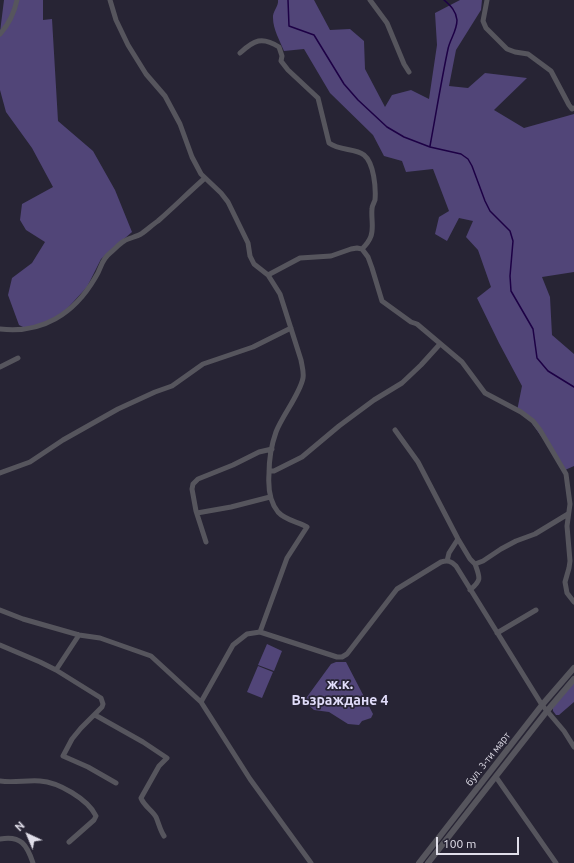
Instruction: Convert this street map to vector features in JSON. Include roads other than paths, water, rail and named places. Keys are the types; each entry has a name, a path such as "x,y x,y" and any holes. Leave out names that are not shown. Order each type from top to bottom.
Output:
{"street":[{"path":"0,34 14,14 17,0"},
{"path":"110,0 116,20 128,45 146,74 165,96 180,124 192,157 205,178 221,192 228,202 248,243 250,256 254,264 268,274 280,294 301,360 303,379 276,432 269,461 268,488 270,496 278,512 307,527 287,558 260,632"},
{"path":"370,0 387,23 404,64 409,72"},
{"path":"487,0 483,21 486,28 507,49 528,54 551,71 569,105 572,109 574,108"},
{"path":"240,53 248,46 262,40 268,41 279,47 282,56 281,61 288,70 318,98 329,143 341,149 356,151 366,157 375,184 375,202 372,207 372,234 369,242 362,249"},
{"path":"0,329 14,331 32,329 46,324 64,313 81,299 96,278 103,259 124,241 141,234 148,229 205,178"},
{"path":"268,274 300,258 331,256 351,249 362,249 368,257 382,301 411,322 417,324 462,362 485,393 522,412 533,421 566,474 570,504 567,526 570,561 565,582 568,593 574,602"},
{"path":"0,474 30,462 92,422 155,392 172,386 203,364 253,347 290,328"},
{"path":"269,472 302,457 339,426 374,400 402,383 440,344"},
{"path":"0,367 18,358"},
{"path":"396,430 418,462 458,539 470,559 475,564 480,579 478,583 470,590"},
{"path":"206,542 197,513 192,489 193,484 198,479 233,465 259,452 272,449"},
{"path":"197,513 270,496"},
{"path":"475,564 483,561 516,541 535,534 568,514"},
{"path":"447,560 448,553 458,539"},
{"path":"201,702 233,645 247,634 260,632 316,651 342,657 347,654 397,589 441,562 447,560 456,566 542,705 574,747"},
{"path":"0,610 23,619 80,635 100,638 151,656 201,702 250,779 311,863"},
{"path":"497,633 536,610"},
{"path":"56,670 80,635"},
{"path":"0,645 56,670 101,698 103,704 95,715 72,739 63,756 88,767 116,783"},
{"name":"бул. 3-ти март","path":"419,863 542,705 574,668"},
{"name":"бул. 3-ти март","path":"428,863 547,710 574,679"},
{"path":"95,715 143,742 167,758 159,766 141,798 142,802 155,816 164,836"},
{"path":"496,777 556,863"},
{"path":"0,781 41,781 50,783 64,788 83,801 94,811 96,816 94,820 69,842"},
{"path":"0,839 15,838 22,842 27,848 32,863"}],"waterway":[{"path":"288,0 289,26 314,35 344,84 358,100 387,127 404,137 430,147 461,154 468,159 490,211 510,231 513,241 510,276 511,291 533,329 537,358 548,371 574,387"},
{"path":"430,146 448,49 457,24 454,11 444,0"}],"district":[{"name":"ж.к. Възраждане 4","path":"340,692"}]}
